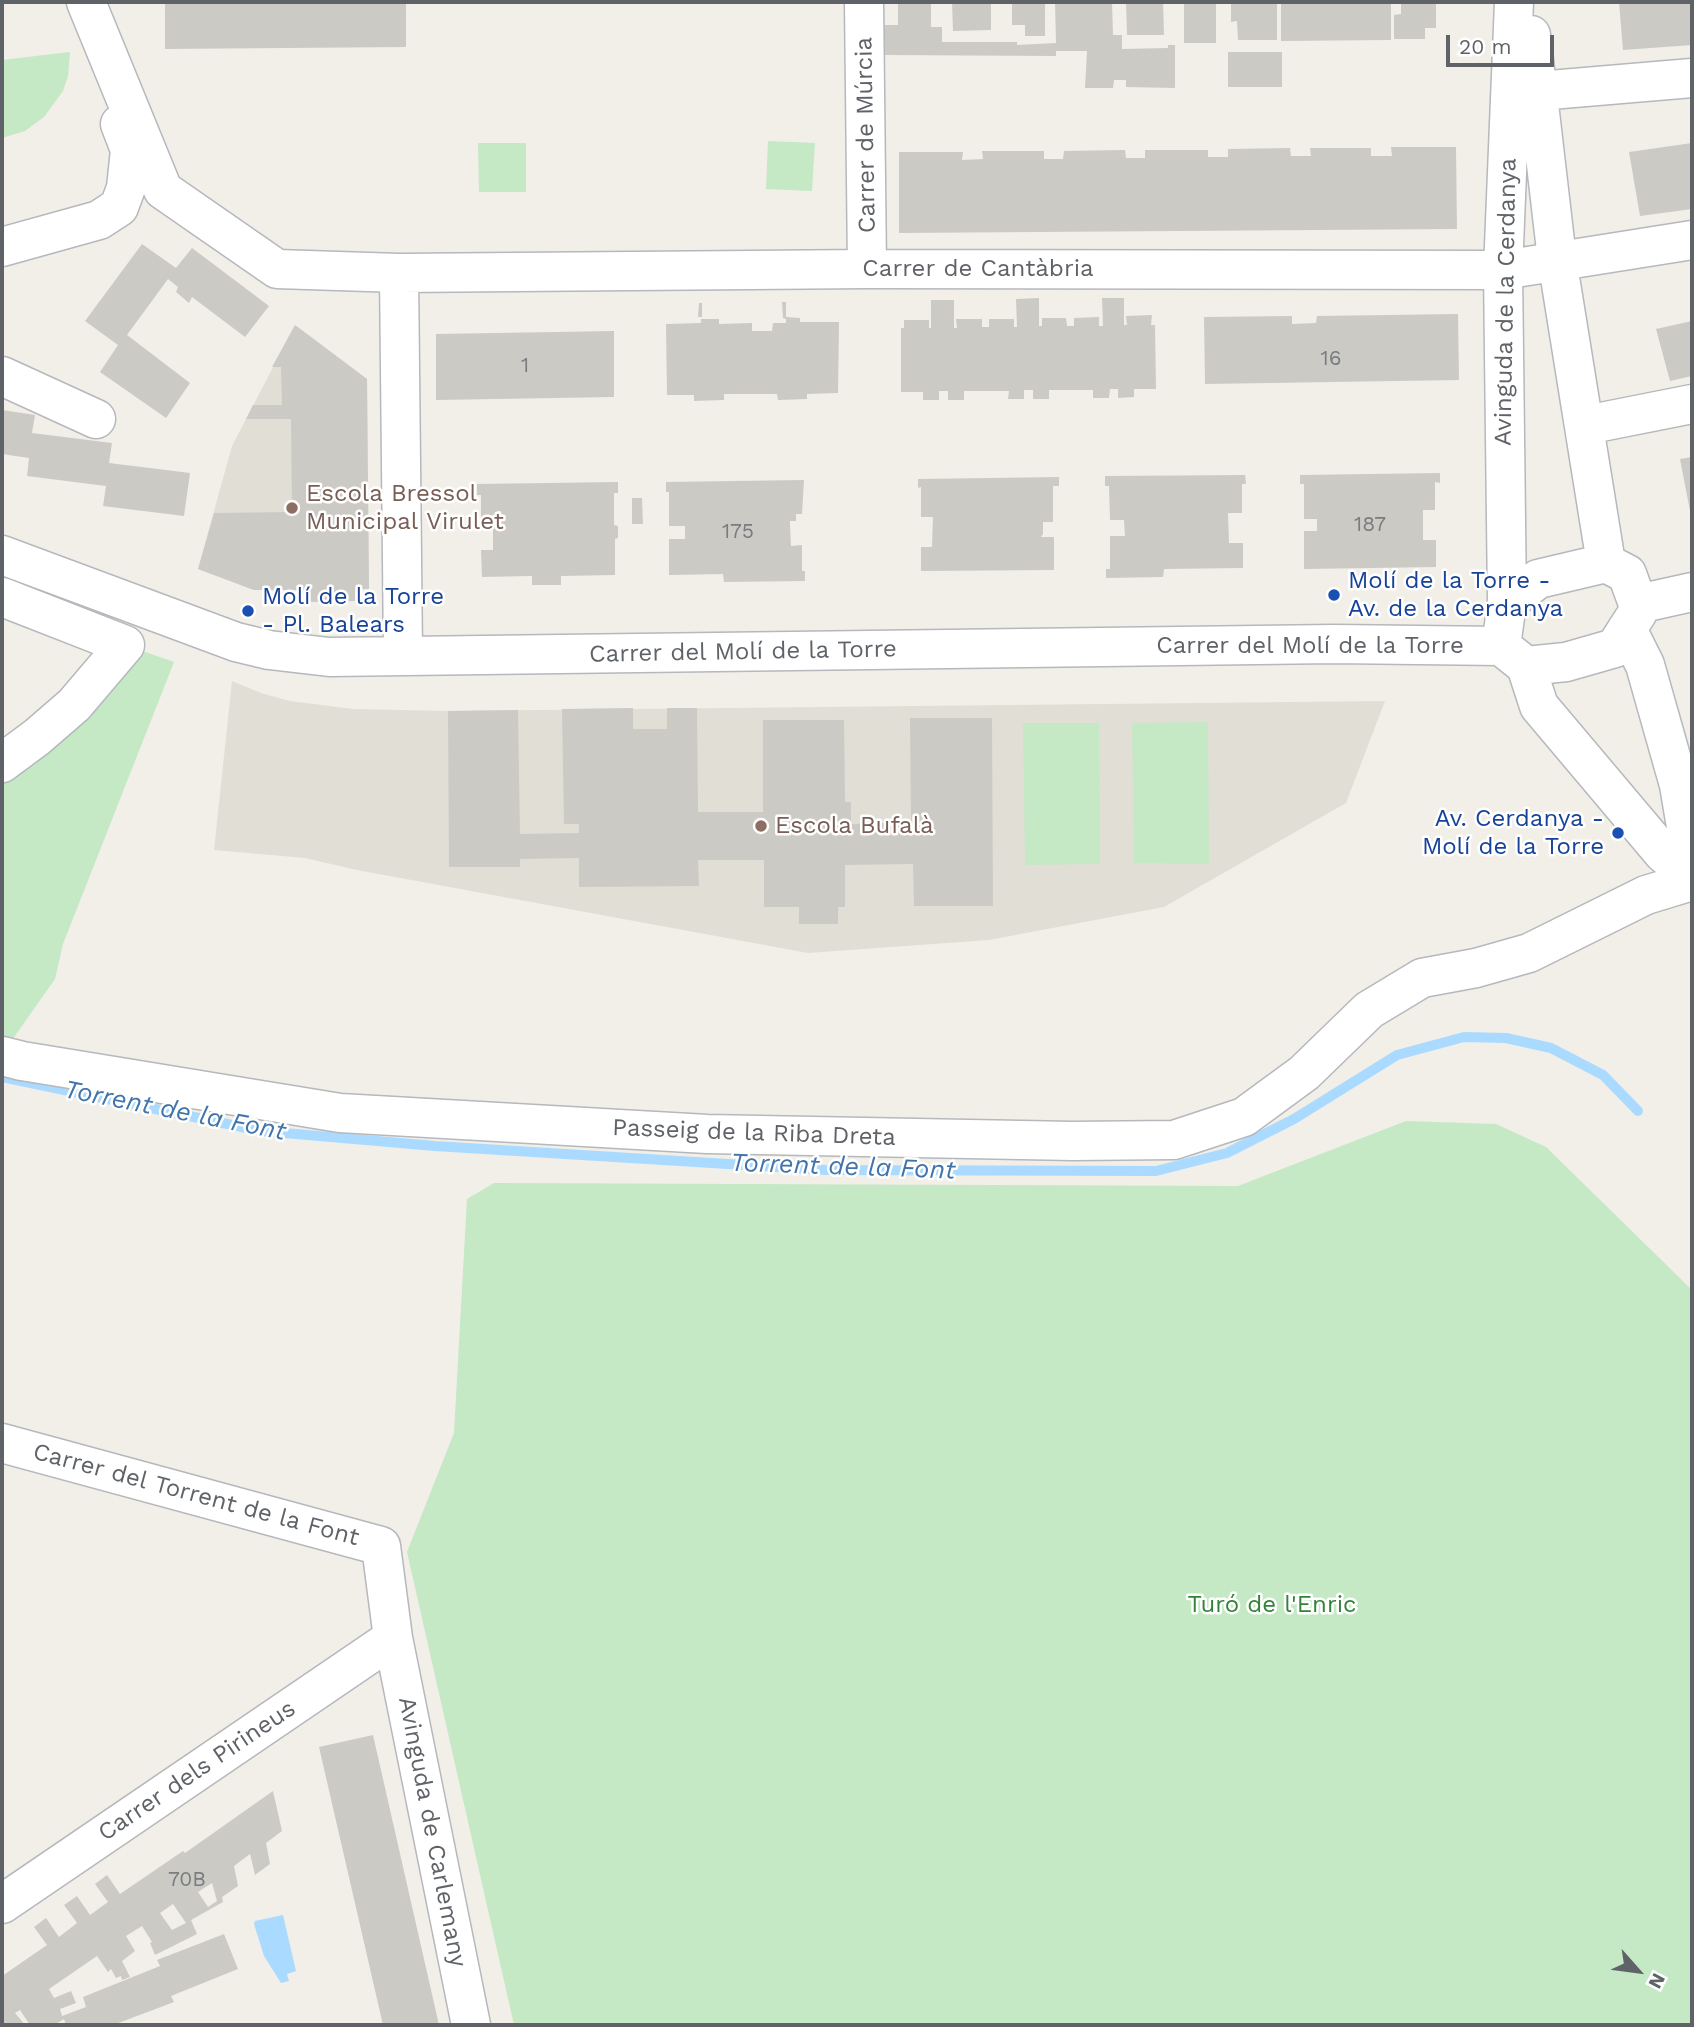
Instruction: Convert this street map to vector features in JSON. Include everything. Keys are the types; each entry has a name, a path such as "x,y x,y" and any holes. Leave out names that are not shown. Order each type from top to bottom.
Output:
{"street":[{"path":"2,247 99,220 120,207 126,188 130,149 72,2"},
{"path":"2,264 106,228 163,190 86,2"},
{"name":"Carrer de Múrcia","path":"864,2 867,269"},
{"name":"Avinguda de la Cerdanya","path":"1507,603 1503,270 1514,2"},
{"name":"Avinguda de la Cerdanya","path":"1527,2 1557,260 1586,425 1606,563"},
{"path":"1538,91 1692,78"},
{"name":"Carrer de Cantàbria","path":"163,190 277,269 399,274 867,269 1503,270 1692,240"},
{"path":"399,274 402,655"},
{"path":"2,376 96,419"},
{"path":"1586,425 1692,404"},
{"name":"Carrer del Molí de la Torre","path":"2,555 236,642 269,650 329,657 1334,644 1513,656"},
{"path":"1692,862 1679,785 1632,617 1627,575 1606,563 1538,579 1507,603 1513,656 1539,706 1655,845 1692,879"},
{"path":"1513,656 1566,662 1615,648 1632,617 1692,592"},
{"path":"2,597 125,645 74,705 2,763"},
{"name":"Passeig de la Riba Dreta","path":"2,1056 340,1113 707,1134 1073,1141 1174,1140 1244,1117 1304,1073 1369,1010 1422,978 1476,968 1529,953 1646,895 1692,879"},
{"name":"Carrer del Torrent de la Font","path":"2,1443 381,1546 393,1638"},
{"name":"Carrer dels Pirineus","path":"2,1904 393,1638"},
{"name":"Avinguda de Carlemany","path":"393,1638 471,2025"}],"shaded area":[{"name":"Escola Bressol Municipal Virulet","path":"295,325 367,379 369,589 355,590 355,601 308,602 307,590 254,590 198,569 232,446"},
{"name":"Escola Bufalà","path":"232,681 290,701 353,709 448,711 1385,701 1346,803 1164,907 989,940 808,953 357,870 305,858 214,850"}],"green space":[{"path":"70,52 68,76 63,91 44,117 25,131 2,138 2,60"},
{"path":"768,141 815,143 812,191 766,189"},
{"path":"478,143 526,143 526,192 479,192"},
{"path":"125,645 174,662 63,944 55,979 12,1040 2,1038 2,763"},
{"path":"1208,722 1209,864 1134,863 1132,723"},
{"path":"1023,723 1099,723 1100,864 1025,865"},
{"name":"Turó de l'Enric","path":"1406,1121 1496,1124 1546,1147 1692,1290 1692,2025 514,2025 407,1552 454,1433 467,1199 494,1183 1238,1186"}],"water":[{"path":"283,1915 296,1971 287,1974 289,1981 281,1983 264,1956 254,1924 255,1921"}],"building":[{"path":"165,2 406,2 406,47 165,49"},
{"path":"898,2 931,2 931,27 942,27 942,42 1017,42 1017,45 1056,43 1055,2 1112,2 1113,35 1122,35 1122,49 1168,48 1168,45 1175,45 1175,88 1126,87 1126,80 1114,80 1113,88 1085,88 1087,51 1056,51 1056,56 884,55 884,25 898,25"},
{"path":"952,2 991,2 991,30 953,31"},
{"path":"1012,2 1045,2 1045,36 1025,36 1025,25 1012,25"},
{"path":"1126,2 1163,2 1164,35 1127,35"},
{"path":"1184,2 1216,2 1216,43 1184,43"},
{"path":"1231,2 1277,2 1277,40 1238,40 1237,21 1231,22"},
{"path":"1281,2 1391,2 1391,40 1281,41"},
{"path":"1401,2 1436,2 1436,28 1425,28 1425,39 1394,39 1394,15 1401,14"},
{"path":"1619,2 1692,2 1692,45 1623,50"},
{"path":"1228,52 1282,52 1282,87 1228,87"},
{"path":"1692,143 1692,209 1640,216 1629,152"},
{"path":"1391,147 1456,147 1457,229 899,233 899,152 963,152 962,160 983,159 982,151 1044,151 1044,159 1063,159 1064,151 1125,150 1126,158 1145,158 1145,150 1208,150 1208,157 1228,157 1228,149 1290,148 1291,156 1311,156 1310,148 1371,148 1371,156 1392,156"},
{"path":"142,244 176,268 192,248 269,306 245,337 192,297 189,303 176,292 178,287 168,279 127,335 190,383 166,418 100,372 118,345 85,321"},
{"path":"1039,298 1039,326 1042,326 1042,318 1066,318 1067,326 1074,326 1074,318 1099,317 1099,326 1103,326 1102,298 1124,298 1124,325 1127,325 1126,316 1152,315 1151,325 1155,325 1156,389 1134,389 1134,397 1118,398 1118,389 1110,389 1109,398 1093,398 1093,390 1049,390 1049,399 1033,399 1033,390 1024,390 1024,399 1008,399 1009,391 964,391 964,400 948,400 948,391 939,391 939,400 923,400 923,392 901,392 901,328 904,328 904,320 929,320 931,328 931,300 954,300 954,328 957,328 956,319 982,319 982,327 989,327 989,319 1014,319 1014,327 1017,327 1016,299"},
{"path":"782,302 786,302 786,319 783,318"},
{"path":"699,303 702,303 702,317 698,317"},
{"path":"1458,314 1459,380 1205,384 1204,317 1292,316 1292,324 1316,323 1317,316"},
{"path":"786,317 800,318 800,322 839,322 838,393 807,394 807,399 778,400 777,394 724,394 724,400 694,401 694,395 667,395 666,324 701,323 701,319 719,319 719,324 752,323 752,331 772,331 773,323 786,323"},
{"path":"1692,321 1692,376 1670,381 1656,329"},
{"name":"Escola Bressol Municipal Virulet","path":"295,325 367,379 369,589 355,589 355,601 308,602 308,590 254,590 198,569 214,513 292,512 291,419 246,419 253,405 282,405 281,367 272,367"},
{"path":"614,331 614,397 436,400 436,334"},
{"path":"2,410 35,415 32,433 112,443 109,463 190,473 184,516 103,506 106,486 27,476 29,458 2,454"},
{"path":"1692,457 1692,516 1691,516 1680,459"},
{"path":"1440,473 1440,483 1435,482 1435,510 1423,510 1423,540 1436,540 1436,567 1304,569 1304,531 1317,531 1317,519 1304,519 1304,484 1300,484 1300,475"},
{"path":"1245,475 1246,484 1242,484 1242,513 1228,513 1229,543 1243,543 1243,568 1164,569 1163,577 1106,578 1106,569 1110,569 1110,536 1125,536 1124,520 1110,520 1109,486 1105,486 1105,476"},
{"path":"1059,477 1059,486 1053,486 1053,522 1043,522 1041,537 1054,537 1054,570 921,571 921,547 932,547 933,517 921,517 921,487 918,488 918,479"},
{"path":"804,480 802,514 796,514 796,521 790,521 790,525 791,546 802,545 802,571 805,571 805,581 724,582 723,574 669,575 669,539 685,539 685,526 669,526 669,492 666,492 666,482"},
{"path":"618,482 618,493 614,493 614,525 618,526 618,538 615,539 615,575 561,576 561,585 532,585 532,576 482,577 481,550 493,550 493,525 487,525 488,520 481,520 481,495 477,495 477,484"},
{"path":"632,498 642,498 643,524 632,524"},
{"path":"633,708 633,729 667,729 667,708 697,708 698,812 763,812 763,720 844,720 845,802 851,802 851,824 911,822 910,718 992,718 993,906 914,906 913,864 845,865 845,907 838,907 838,924 799,924 799,907 764,907 764,860 698,860 699,886 579,887 579,858 520,859 520,867 449,867 448,711 518,710 520,834 579,833 579,824 564,824 562,709"},
{"path":"373,1735 439,2025 383,2025 319,1747"},
{"path":"273,1791 282,1831 266,1843 270,1864 255,1875 250,1854 234,1866 238,1886 222,1897 223,1902 191,1920 197,1934 155,1955 150,1943 152,1942 142,1926 126,1936 135,1951 122,1961 130,1977 122,1980 121,1976 116,1978 111,1969 108,1972 97,1956 49,1989 54,1998 71,1991 76,2003 60,2009 62,2016 86,2007 83,1997 160,1966 157,1960 224,1934 238,1969 171,1996 174,2002 113,2025 66,2025 64,2019 54,2025 30,2025 20,2010 15,2013 25,2025 2,2025 2,1976 47,1945 34,1927 46,1918 59,1937 77,1923 64,1905 77,1896 90,1915 108,1902 95,1884 107,1875 120,1894 183,1851 185,1853","holes":["212,1883 217,1901 208,1907 198,1892","173,1904 186,1923 172,1930 160,1913"]}],"waterway":[{"name":"Torrent de la Font","path":"2,1077 261,1131 435,1146 826,1170 1156,1171 1227,1153 1294,1119 1397,1055 1464,1037 1506,1038 1551,1048 1603,1075 1638,1111"}],"place":[{"name":"Escola Bressol Municipal Virulet","path":"292,508"},
{"name":"Molí de la Torre - Av. de la Cerdanya","path":"1334,595"},
{"name":"Molí de la Torre - Pl. Balears","path":"248,611"},
{"name":"Escola Bufalà","path":"761,826"},
{"name":"Av. Cerdanya - Molí de la Torre","path":"1618,833"}]}
